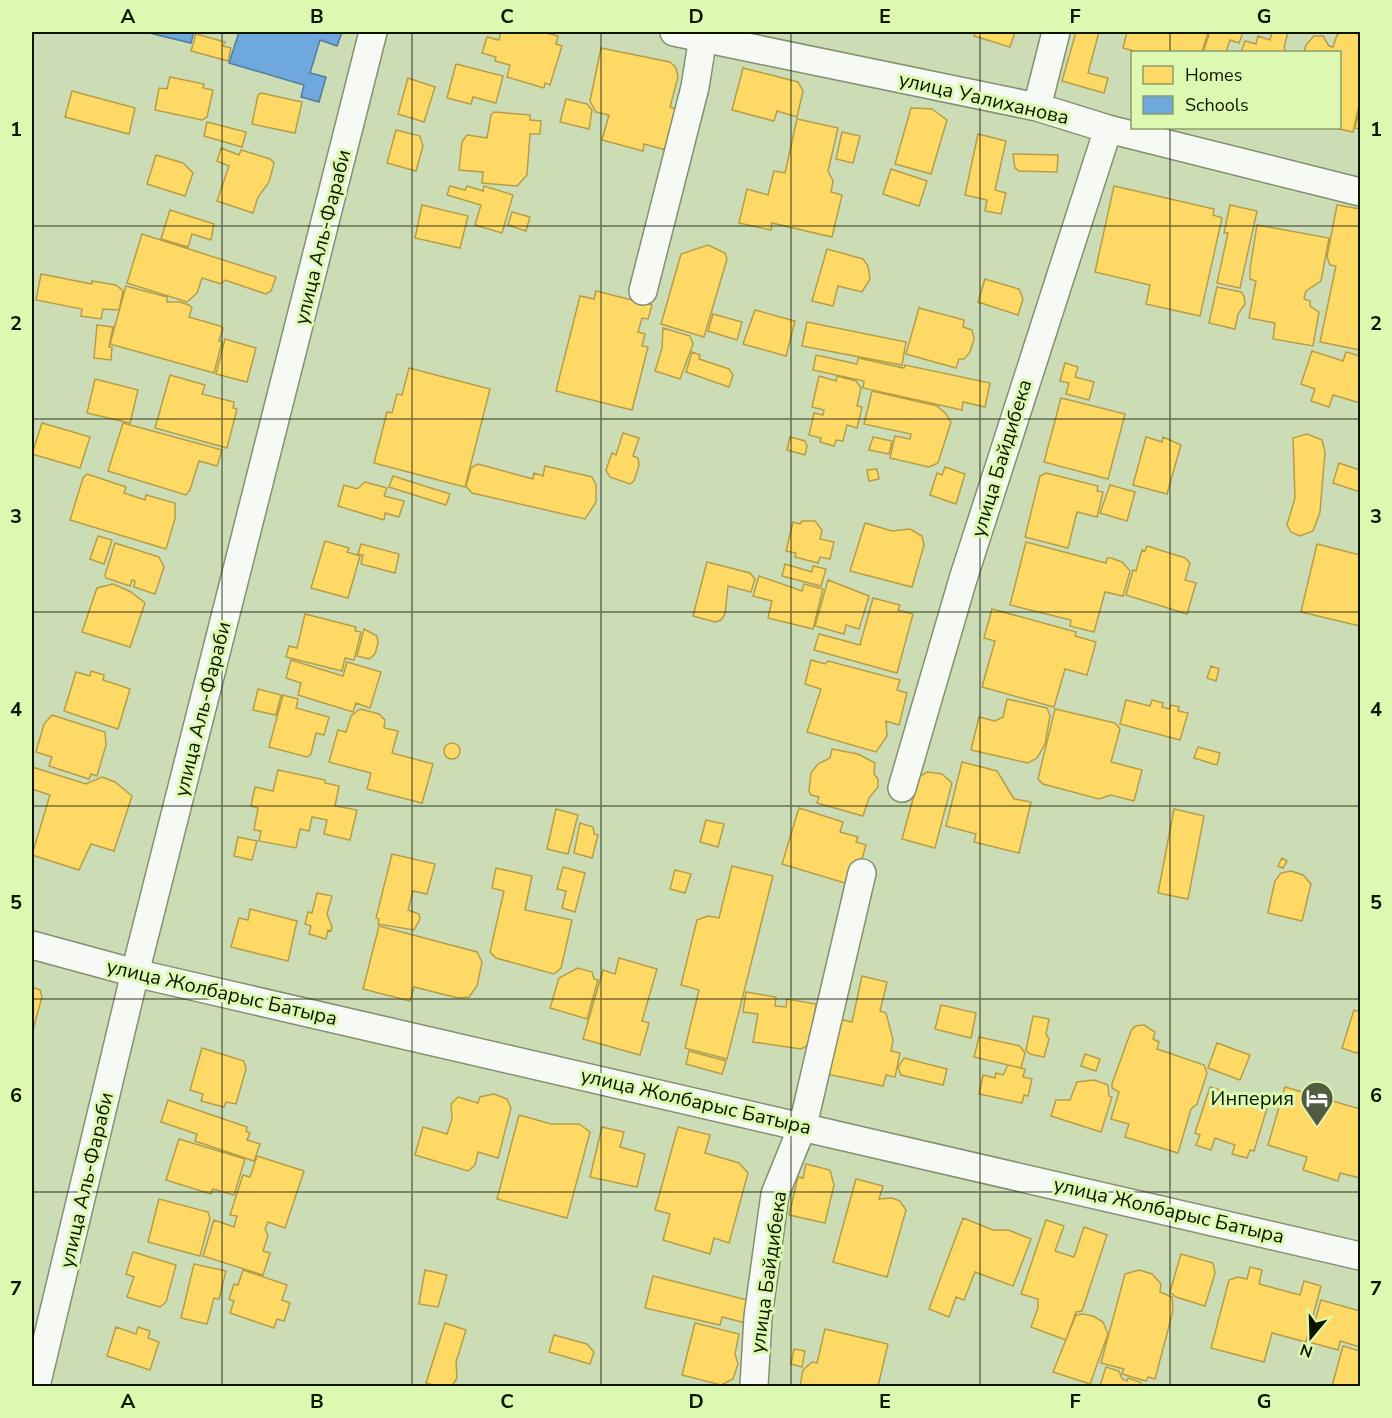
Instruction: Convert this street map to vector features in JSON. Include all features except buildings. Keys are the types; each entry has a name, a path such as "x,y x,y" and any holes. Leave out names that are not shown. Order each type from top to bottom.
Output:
{"street":[{"name":"улица Аль-Фараби","path":"36,1386 135,973 373,32"},
{"name":"улица Уалиханова","path":"674,32 1037,107 1108,129 1360,192"},
{"path":"1037,107 1056,32"},
{"path":"643,291 695,87 703,37"},
{"name":"улица Байдибека","path":"902,788 970,556 1108,129"},
{"name":"улица Байдибека","path":"754,1386 758,1317 775,1194 803,1125 862,873"},
{"name":"улица Жолбарыс Батыра","path":"32,945 135,973 803,1125 1360,1256"}],"place":[{"name":"Инперия","path":"1317,1127"}]}
